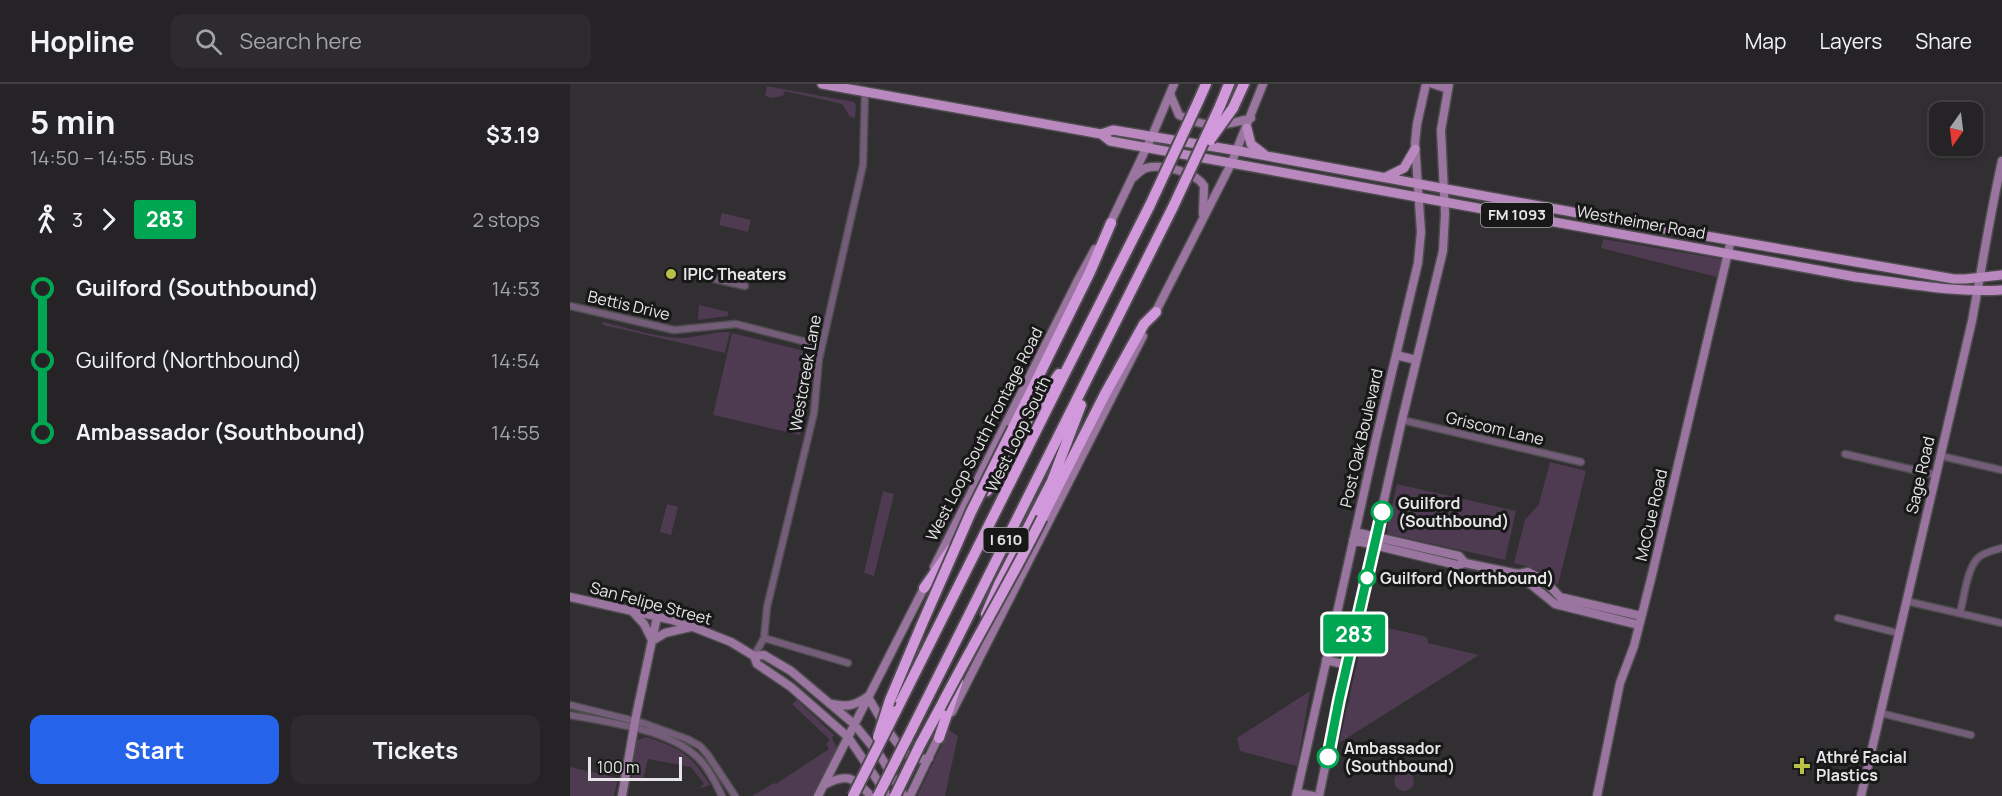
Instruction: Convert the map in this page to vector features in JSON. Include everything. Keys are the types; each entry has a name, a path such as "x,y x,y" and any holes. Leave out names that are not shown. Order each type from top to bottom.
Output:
{"highway":[{"name":"West Loop South","path":"853,796 1150,205 1206,84"},
{"name":"I 610","path":"878,796 1173,207 1229,84"},
{"path":"1197,157 1233,108 1244,84"},
{"path":"868,768 890,700 971,512 1090,272 1111,223"},
{"path":"895,796 968,653 1008,585 1105,394 1144,324 1156,312"},
{"path":"924,588 958,540 1031,414 1076,349"},
{"path":"939,738 957,684 999,584 1052,481 1102,350"}],"main road":[{"name":"Westheimer Road","path":"822,84 1101,134 1110,141 1231,164 1728,252 1856,277 1935,289 1977,292 1997,290"},
{"name":"West Loop South Frontage Road","path":"818,796 1078,280 1111,223 1174,84"},
{"path":"910,796 1231,164 1263,84"},
{"name":"Post Oak Boulevard","path":"1297,794 1418,262 1421,232 1416,131 1426,84"},
{"path":"1319,796 1402,420 1443,251 1444,202 1441,130 1448,87 1432,84"},
{"path":"1170,94 1179,115 1197,123 1215,127 1251,118"},
{"path":"1246,128 1251,144 1266,156"},
{"name":"Westheimer Road","path":"1101,134 1113,130 1237,150 1654,227 1954,279 2002,275"},
{"path":"1385,177 1404,168 1416,149"},
{"name":"Sage Road","path":"1861,796 1941,456 1980,278 1990,214 2002,160"},
{"path":"1131,180 1139,171 1151,168 1173,170 1197,177 1204,186 1202,221"},
{"path":"1530,217 1533,210 1568,211"},
{"path":"1615,232 1648,230 1654,227"},
{"name":"McCue Road","path":"1597,796 1620,683 1640,620 1731,240"},
{"path":"1810,268 1834,264 1844,266 1851,262"},
{"path":"1856,277 1860,271 1885,268"},
{"path":"1396,355 1416,360"},
{"path":"1354,536 1459,556 1465,562 1518,574 1526,571 1535,575 1560,597 1640,620"},
{"name":"San Felipe Street","path":"570,597 693,627 731,642 754,656 764,655 791,671 854,724 881,757 904,796"},
{"path":"632,611 644,624 652,641"},
{"path":"622,796 634,725 657,617"},
{"path":"652,641 674,630 693,627"},
{"name":"San Felipe Street","path":"754,656 757,664 800,694 848,737 888,796"},
{"path":"1326,660 1347,665"},
{"path":"830,703 854,705 867,697 888,731 912,758 918,760 928,758"},
{"path":"823,785 836,778 855,779 871,796"},
{"path":"1297,794 1313,796"}],"street":[{"name":"Westcreek Lane","path":"754,656 764,638 767,607 814,413 817,372 822,346 863,165 865,92"},
{"path":"698,275 745,286"},
{"path":"1997,290 2002,296"},
{"name":"Bettis Drive","path":"570,306 674,330 736,324 822,346"},
{"name":"Griscom Lane","path":"1402,420 1581,462"},
{"path":"1845,454 1936,475"},
{"path":"1941,456 2002,470"},
{"path":"1960,613 1972,566 1978,557 2002,548"},
{"path":"1906,601 2002,623"},
{"path":"1838,618 1898,633"},
{"path":"764,638 848,663"},
{"path":"570,705 634,725 680,736 699,746 714,762 735,796"},
{"path":"1880,713 1971,735"},
{"path":"570,715 634,725 673,741 701,761 722,796"},
{"path":"716,785 725,780"}],"shaded area":[{"path":"767,86 854,102 856,105 855,118 850,117 842,104 785,91 783,96 770,98 765,95"},
{"path":"722,213 751,220 748,232 719,225"},
{"path":"1603,239 1721,259 1717,277 1601,248"},
{"path":"699,305 728,312 728,316 698,320"},
{"path":"603,322 673,338 730,332 725,353 603,325"},
{"path":"732,333 808,352 800,435 713,415"},
{"path":"1550,462 1586,471 1558,585 1539,570 1514,563 1525,520 1539,504"},
{"path":"1397,484 1516,511 1505,560 1388,534 1387,528"},
{"path":"883,491 894,494 874,576 864,573"},
{"path":"667,504 678,507 671,535 660,532"},
{"path":"1366,623 1427,637 1428,643 1479,655 1339,743"},
{"path":"1310,691 1297,766 1240,751 1237,738"},
{"path":"797,700 834,735 832,738 837,748 813,796 752,796 776,784 829,749 826,744 830,740 792,704"},
{"path":"949,730 958,736 945,796 917,796"},
{"path":"646,737 667,744 691,759 710,785 701,788 704,784 691,767 648,759 643,780 632,778 635,745 637,740"},
{"path":"570,767 618,778 614,796 570,796"},
{"path":"1400,771 1408,771 1414,777 1414,785 1408,791 1400,791 1394,785 1394,777"}],"bus line":[{"name":"283","path":"1328,757 1382,512"}],"place":[{"name":"IPIC Theaters","path":"671,274"},
{"name":"Guilford (Southbound)","path":"1382,512"},
{"name":"Guilford (Northbound)","path":"1367,578"},
{"name":"Ambassador (Southbound)","path":"1328,757"},
{"name":"Athré Facial Plastics","path":"1802,766"}]}
